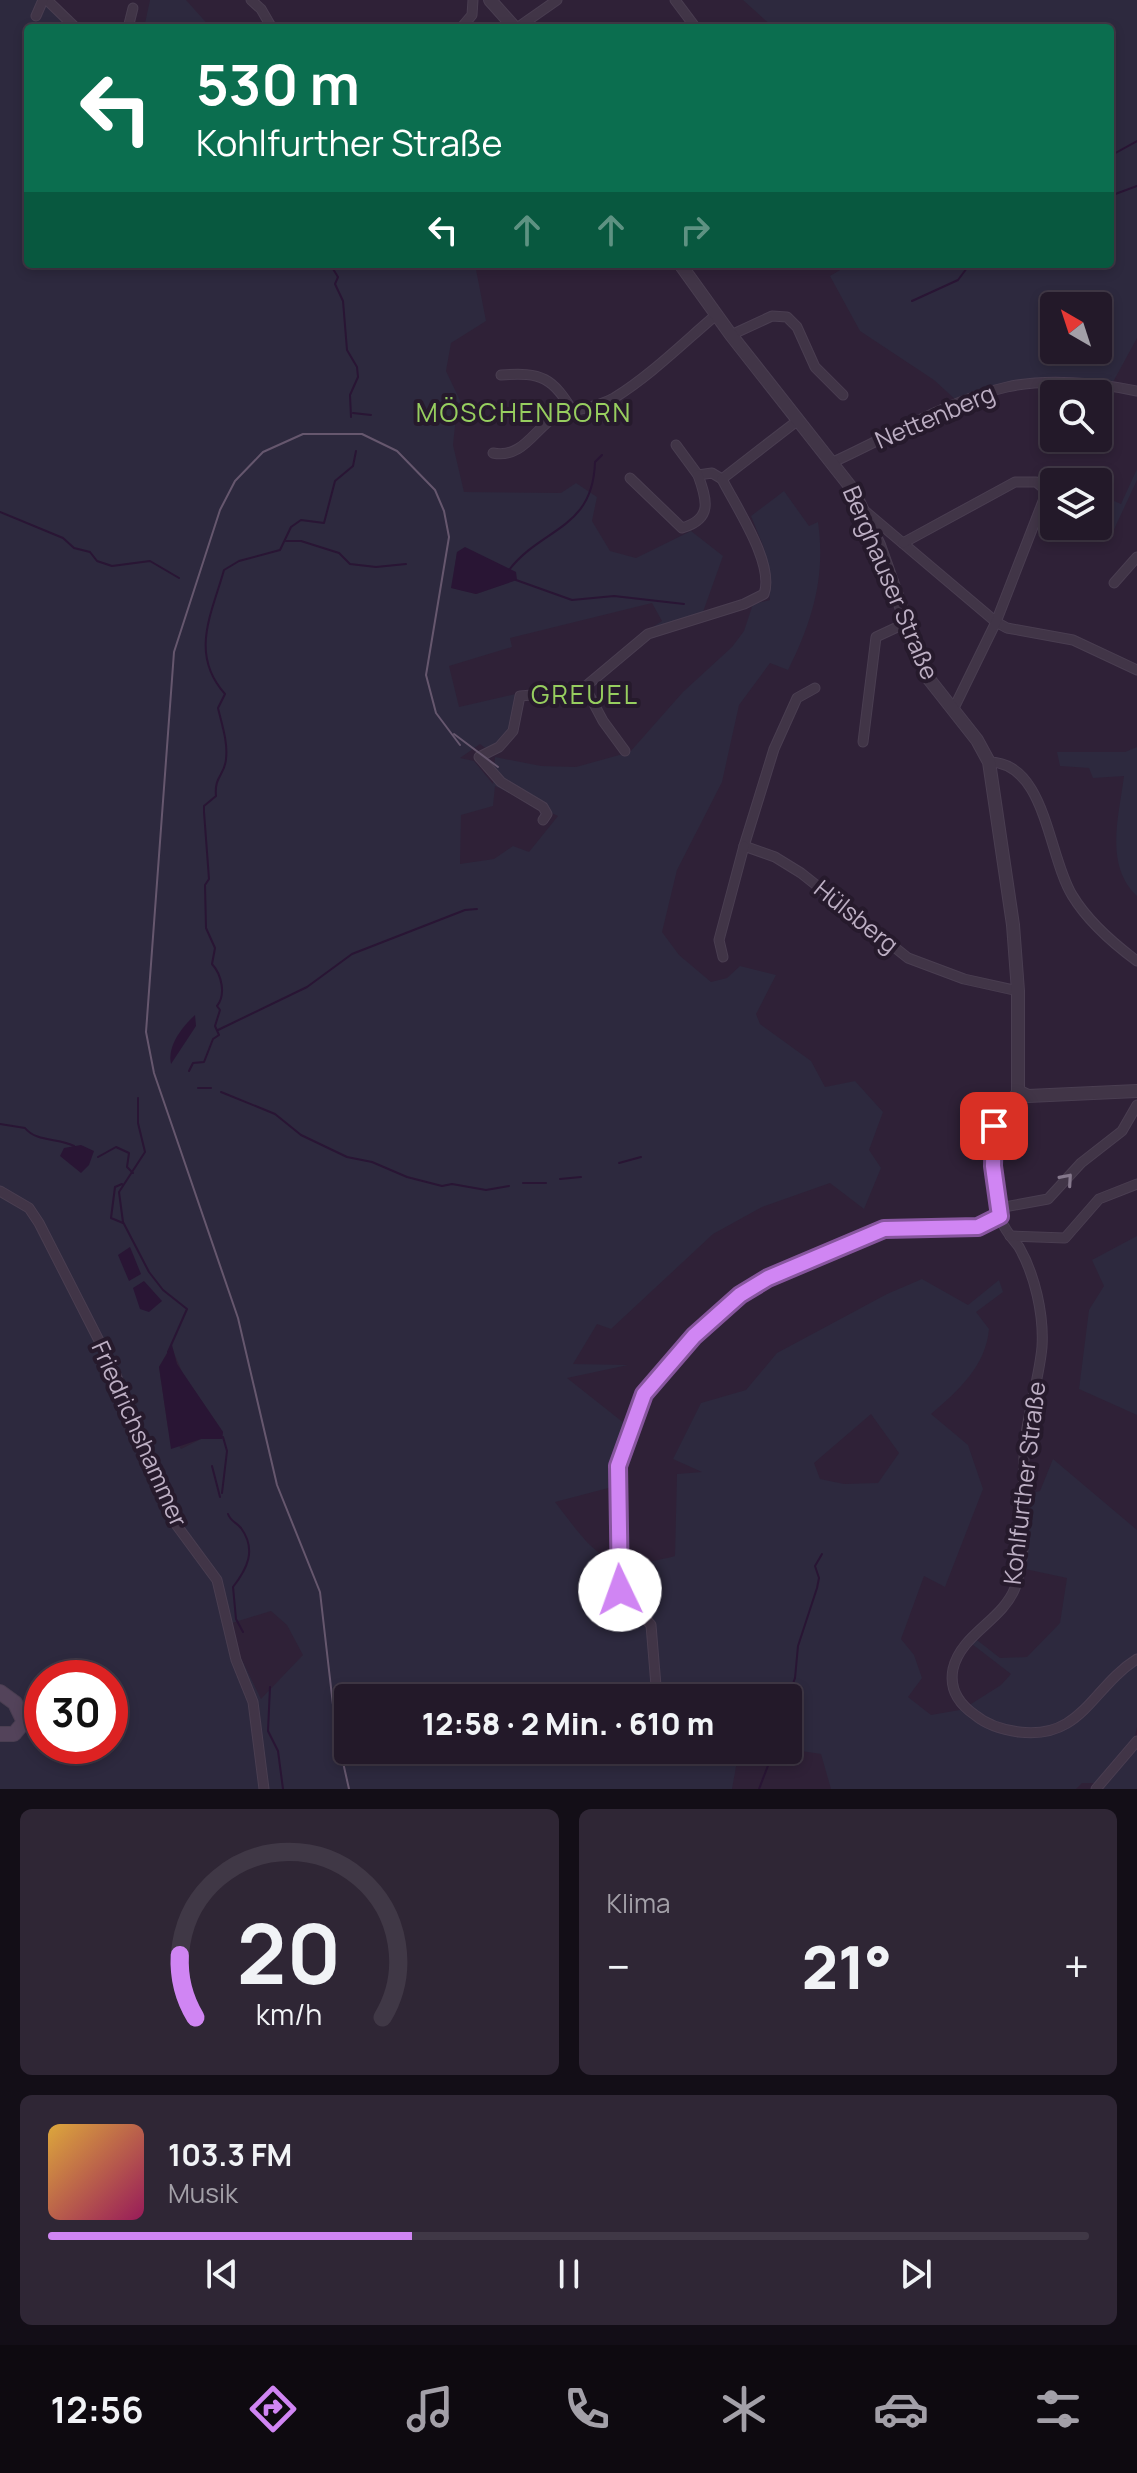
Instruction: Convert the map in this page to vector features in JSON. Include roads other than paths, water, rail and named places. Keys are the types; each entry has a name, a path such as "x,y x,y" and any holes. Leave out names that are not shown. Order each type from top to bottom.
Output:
{"main road":[{"path":"0,1692 15,1703 24,1722 14,1734 0,1734"}],"street":[{"path":"36,16 45,0 72,24"},
{"path":"251,0 270,24"},
{"path":"464,24 472,15 473,0"},
{"path":"490,0 512,24"},
{"path":"522,24 557,0"},
{"path":"675,0 693,24"},
{"path":"129,24 133,8"},
{"name":"Berghauser Straße","path":"683,268 797,421 849,484 863,510 925,674 977,740 989,762 1009,889 1018,991 1018,1091"},
{"path":"493,453 501,455 526,444 557,416 590,410 635,383 716,315"},
{"path":"731,335 772,316 787,317 797,327 815,367 843,395"},
{"path":"501,375 532,372 543,376 574,413"},
{"name":"Nettenberg","path":"831,463 981,395 1009,386 1090,385 1137,391"},
{"path":"722,479 797,421"},
{"path":"630,478 682,528 706,512 709,504 698,475 676,445"},
{"path":"543,820 547,814 543,807 501,782 479,757 499,747 513,731 520,696 574,693 585,687 637,640 652,632 744,604 765,592 760,556 722,479 712,473 698,475"},
{"path":"903,543 1015,482 1028,481 1047,491 996,622 953,710"},
{"path":"863,510 996,622 1007,628 1073,640 1137,670"},
{"path":"1114,583 1137,557"},
{"path":"863,742 876,637 906,623"},
{"path":"585,687 603,721 625,751"},
{"path":"723,957 719,940 774,749 797,698 815,688"},
{"path":"989,762 1007,764 1028,782 1073,898 1137,961"},
{"name":"Hülsberg","path":"744,846 775,857 801,873 886,944 908,958 964,979 1018,991"},
{"path":"1018,1091 1028,1096 1137,1091"},
{"name":"Kohlfurther Straße","path":"1018,1091 1003,1107 994,1126 993,1166 1000,1212 1027,1265 1042,1325 1041,1358 1024,1445 1021,1557 1015,1587 1007,1605 963,1648 954,1667 953,1686 965,1708 981,1720 1006,1731 1036,1734 1074,1721 1117,1674 1137,1659"},
{"path":"656,1684 651,1625 626,1599 618,1579 618,1466 644,1394 694,1336 740,1295 768,1278 884,1229 978,1227 1000,1212 1048,1199 1081,1163 1122,1131 1137,1105"},
{"path":"1010,1236 1065,1238 1099,1199 1137,1184"},
{"name":"Friedrichshammer","path":"0,1191 29,1208 39,1223 114,1370 175,1523 217,1580 236,1660 253,1702 264,1789"},
{"path":"1096,1789 1137,1741"}],"waterway":[{"path":"1114,154 1137,141"},
{"path":"1114,195 1137,186"},
{"path":"332,268 338,277 335,284 343,301 347,350 357,367 358,377 350,395 351,417"},
{"path":"912,301 958,280 967,268"},
{"path":"353,413 371,415"},
{"path":"189,1071 193,1063 204,1062 213,1039 219,1035 215,1026 222,991 212,964 215,948 206,928 205,885 209,879 204,806 216,796 226,753 218,708 225,694 214,679 206,649 210,618 224,570 239,561 280,550 291,527 301,520 324,523 335,481 353,466 356,451"},
{"path":"509,570 522,556 576,515 592,484 595,462 602,455"},
{"path":"0,512 63,538 74,548 90,552 97,561 112,566 150,561 179,578"},
{"name":"MÖSCHENBORN","path":"286,541 301,541 339,553 350,564 376,567 406,564"},
{"name":"MÖSCHENBORN","path":"516,580 572,600 614,596 684,604"},
{"path":"218,1030 307,987 352,954 465,910 477,909"},
{"path":"198,1088 211,1088"},
{"path":"221,1092 275,1114 301,1135 347,1157 372,1162 407,1177 442,1186 452,1184 486,1190 509,1186"},
{"path":"138,1098 138,1123 145,1152 119,1192 123,1222 149,1272 163,1290 187,1309 168,1352"},
{"path":"0,1124 25,1128 35,1136 74,1146"},
{"path":"98,1157 116,1147 129,1153 127,1167 133,1173"},
{"path":"619,1163 641,1157"},
{"path":"560,1179 581,1177"},
{"path":"523,1183 546,1183"},
{"path":"122,1184 115,1187 111,1218 123,1223"},
{"path":"222,1493 227,1451 223,1437"},
{"path":"212,1466 220,1497"},
{"path":"228,1514 241,1528 248,1544 246,1566 233,1587 236,1619 243,1632"},
{"path":"793,1684 798,1646 819,1578 815,1566 822,1554"},
{"path":"270,1687 268,1731 278,1751 283,1789"},
{"path":"759,1789 769,1764"}],"tram line":[{"path":"349,1789 336,1731 320,1592 277,1485 238,1318 154,1073 146,1032 174,652 220,510 235,481 263,452 303,434 362,434 397,451 435,490 444,511 449,537 426,675 436,713 460,745"},
{"path":"454,734 498,767"}],"district":[{"name":"MÖSCHENBORN","path":"524,413"},
{"name":"GREUEL","path":"585,695"}]}
